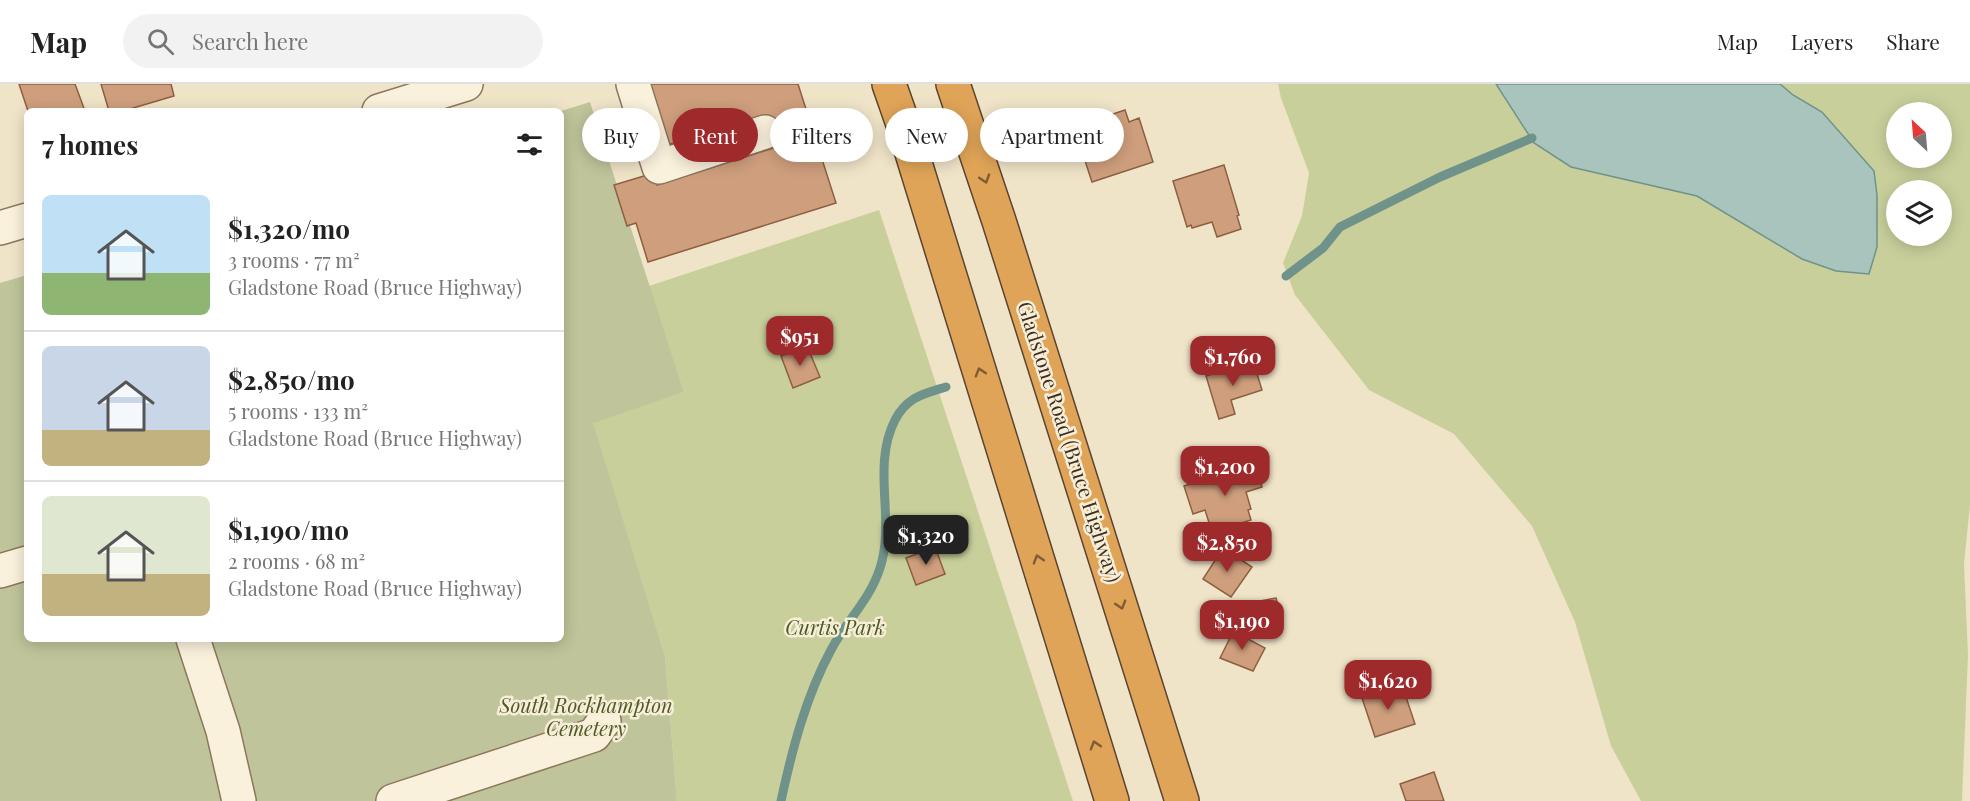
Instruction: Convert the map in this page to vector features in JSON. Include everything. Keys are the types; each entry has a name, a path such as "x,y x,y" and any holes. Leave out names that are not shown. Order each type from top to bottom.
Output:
{"highway":[{"path":"889,84 1112,801"},
{"name":"Gladstone Road (Bruce Highway)","path":"953,84 999,221 1182,801"}],"street":[{"path":"388,108 466,84"},
{"path":"633,84 659,166 765,132"},
{"path":"0,228 24,221"},
{"path":"0,571 24,564"},
{"path":"195,642 223,731 239,801"},
{"path":"393,801 594,735 604,721"}],"green space":[{"path":"1278,84 1970,84 1970,505 1964,564 1968,655 1962,801 1641,801 1611,746 1575,622 1532,526 1454,434 1369,390 1295,295 1283,263 1302,216 1309,173"},
{"name":"South Rockhampton Cemetery","path":"590,102 592,108 582,108 582,162 609,162 684,392 593,423 665,656 677,801 0,801 0,283 24,276 24,642 564,642 564,110"},
{"name":"Curtis Park","path":"879,210 1073,801 677,801 665,656 592,422 684,392 649,286"}],"water":[{"path":"1496,84 1780,84 1793,95 1822,112 1874,171 1877,195 1877,247 1869,274 1836,271 1802,259 1697,196 1571,167 1534,143"}],"building":[{"path":"19,84 75,84 84,108 27,108"},
{"path":"101,84 171,84 174,96 133,108 108,108"},
{"path":"648,84 798,84 806,108 770,108 770,117 758,121 758,108 672,108 672,143 667,145 660,123 660,108 655,108"},
{"path":"1124,110 1129,122 1139,118 1153,162 1092,182 1085,162 1124,162"},
{"path":"770,149 770,162 823,162 836,203 648,262 636,223 627,226 614,185 647,175 654,176 657,185 730,162 758,162 758,153"},
{"path":"1224,165 1241,229 1217,237 1212,222 1192,228 1191,225 1187,227 1173,181"},
{"path":"807,346 820,377 793,388 781,356"},
{"path":"1253,361 1262,390 1231,400 1235,414 1219,419 1206,376"},
{"path":"1254,463 1262,487 1246,492 1251,509 1248,510 1251,520 1212,532 1205,510 1193,514 1184,486"},
{"path":"935,547 945,574 916,585 906,558"},
{"path":"1223,548 1252,567 1231,597 1203,579"},
{"path":"1276,598 1283,622 1274,625 1275,628 1257,633 1249,603"},
{"path":"1235,628 1248,635 1246,638 1265,648 1253,671 1220,658"},
{"path":"1402,685 1415,724 1375,737 1362,698"},
{"path":"1434,772 1444,801 1406,801 1400,784"}],"waterway":[{"path":"1286,276 1323,248 1340,227 1440,177 1532,138"},
{"path":"781,801 795,743 814,686 837,639 864,600 880,568 886,531 885,456 888,438 895,420 910,401 923,394 946,387"}]}
